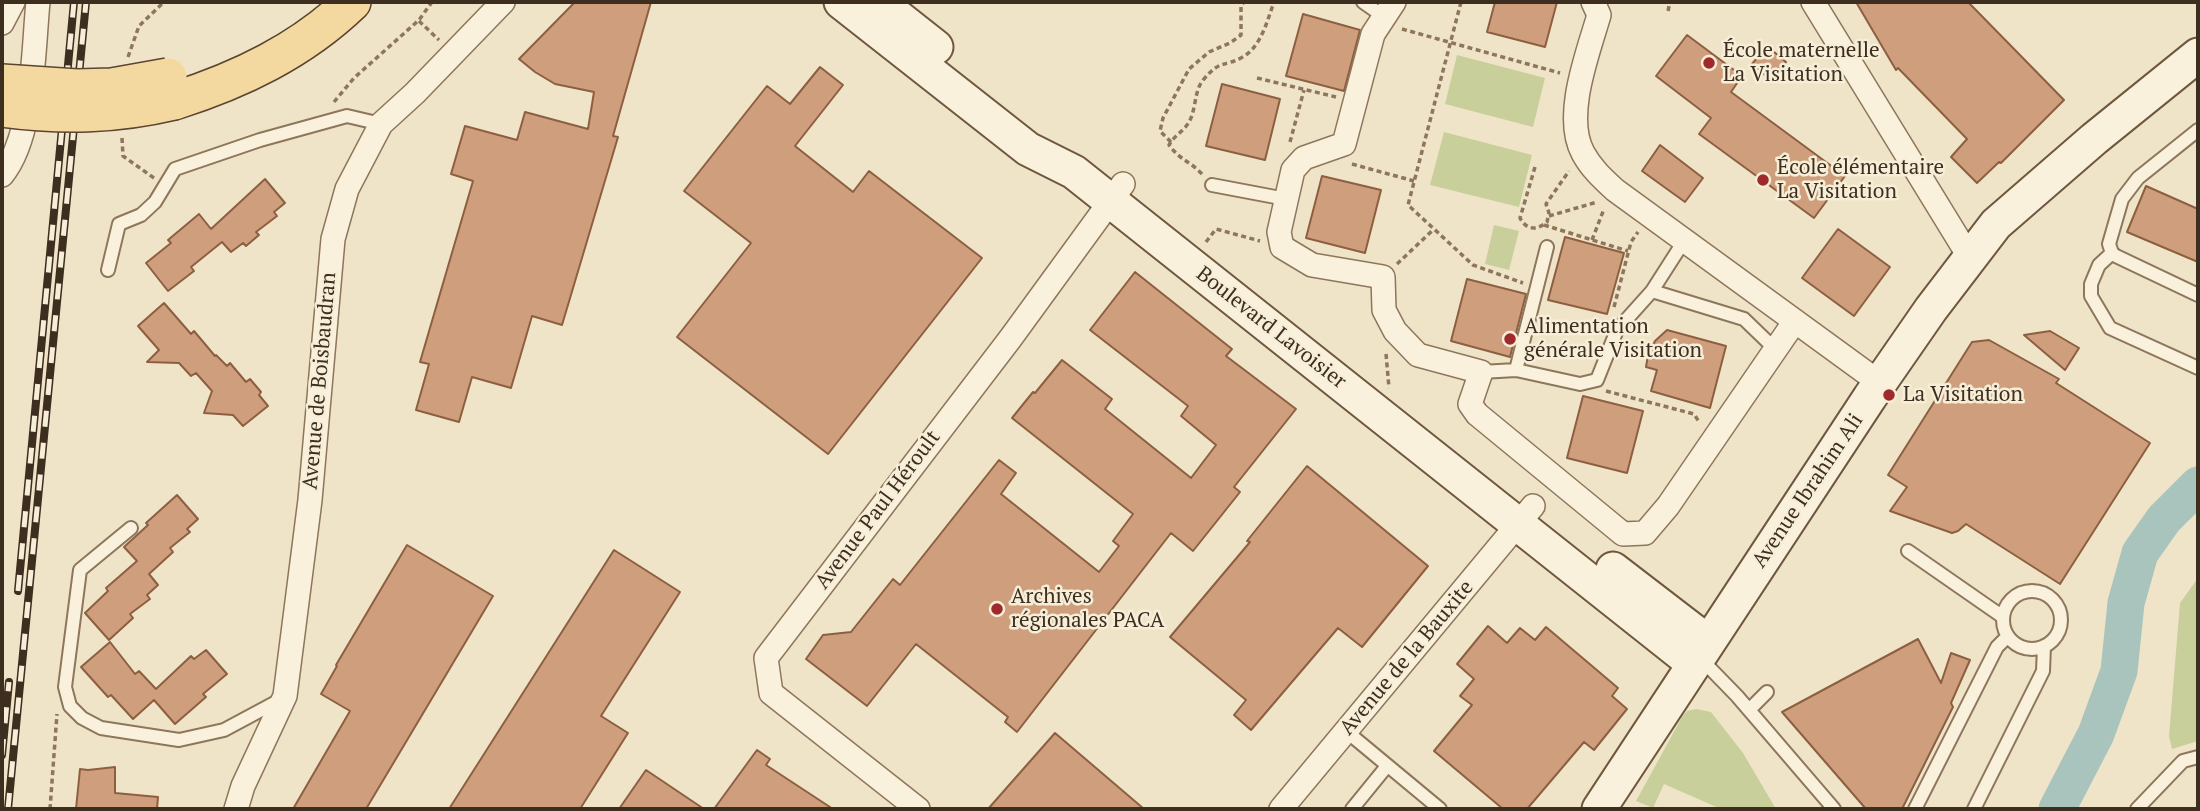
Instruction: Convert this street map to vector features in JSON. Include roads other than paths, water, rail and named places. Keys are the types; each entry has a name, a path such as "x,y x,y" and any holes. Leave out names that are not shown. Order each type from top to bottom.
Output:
{"main road":[{"path":"2,108 82,113 135,110 203,66 249,46 316,2"},
{"path":"2,83 89,88 210,89 258,69 294,48 352,2"}],"street":[{"path":"2,23 13,2"},
{"path":"2,175 10,164 25,125 38,2"},
{"name":"Avenue de Boisbaudran","path":"236,809 243,786 284,698 310,500 333,239 347,189 381,124 415,93 503,2"},
{"name":"Boulevard Lavoisier","path":"841,2 1028,149 1117,193 1202,247 1390,394 1526,515"},
{"name":"Boulevard Lavoisier","path":"879,2 1037,128 1082,152 1117,193 1700,654"},
{"path":"1592,2 1599,15 1575,108 1575,133 1582,152 1594,170 1614,196 1650,216 1880,383"},
{"path":"1813,2 1970,258"},
{"path":"1385,14 1373,34 1344,144 1304,158 1293,170 1279,232 1282,247 1311,265 1383,277 1384,310 1395,331 1418,355 1481,372 1470,404 1477,414 1623,534 1645,533 1668,506 1794,321"},
{"name":"Avenue Ibrahim Ali","path":"1600,809 1880,383 1931,309 1996,224 2094,139 2198,55"},
{"name":"Avenue Paul Héroult","path":"918,809 771,693 766,658 1010,339 1117,193"},
{"name":"Avenue de la Bauxite","path":"1281,809 1526,515"}],"lane":[{"path":"1363,2 1385,14"},
{"path":"108,270 118,224 142,215 155,202 175,169 260,140 347,116 381,124"},
{"path":"2198,130 2138,178 2122,199 2109,244 2112,253 2198,295"},
{"path":"1212,185 1286,199"},
{"path":"1481,372 1516,370 1580,383 1597,380 1617,330 1652,291 1684,241"},
{"path":"1516,370 1547,247"},
{"path":"2112,253 2099,265 2091,284 2091,296 2110,328 2198,368"},
{"path":"1652,291 1744,319 1775,349"},
{"path":"131,528 80,570 65,687 70,706 82,719 101,729 179,740 224,730 284,698"},
{"path":"1908,551 2003,617"},
{"path":"2029,591 2048,596 2060,612 2061,622 2052,640 2036,648 2020,646 2008,636 2003,617 2011,599 2029,591"},
{"path":"1915,809 1997,647 2008,636"},
{"path":"1974,809 2043,671 2044,646"},
{"path":"1700,654 1834,809"},
{"path":"1749,710 1767,692"},
{"path":"1346,731 1440,809"},
{"path":"2137,809 2183,761 2198,757"},
{"path":"1352,809 1387,766"}],"waterway":[{"path":"2057,809 2096,734 2119,671 2126,603 2140,553 2164,519 2198,485"}],"railway":[{"path":"18,591 74,2"},
{"path":"8,809 86,2"},
{"path":"2,755 9,682"}],"place":[{"name":"École maternelle La Visitation","path":"1709,63"},
{"name":"École élémentaire La Visitation","path":"1763,180"},
{"name":"Alimentation générale Visitation","path":"1510,339"},
{"name":"La Visitation","path":"1889,395"},
{"name":"Archives régionales PACA","path":"997,609"}]}
